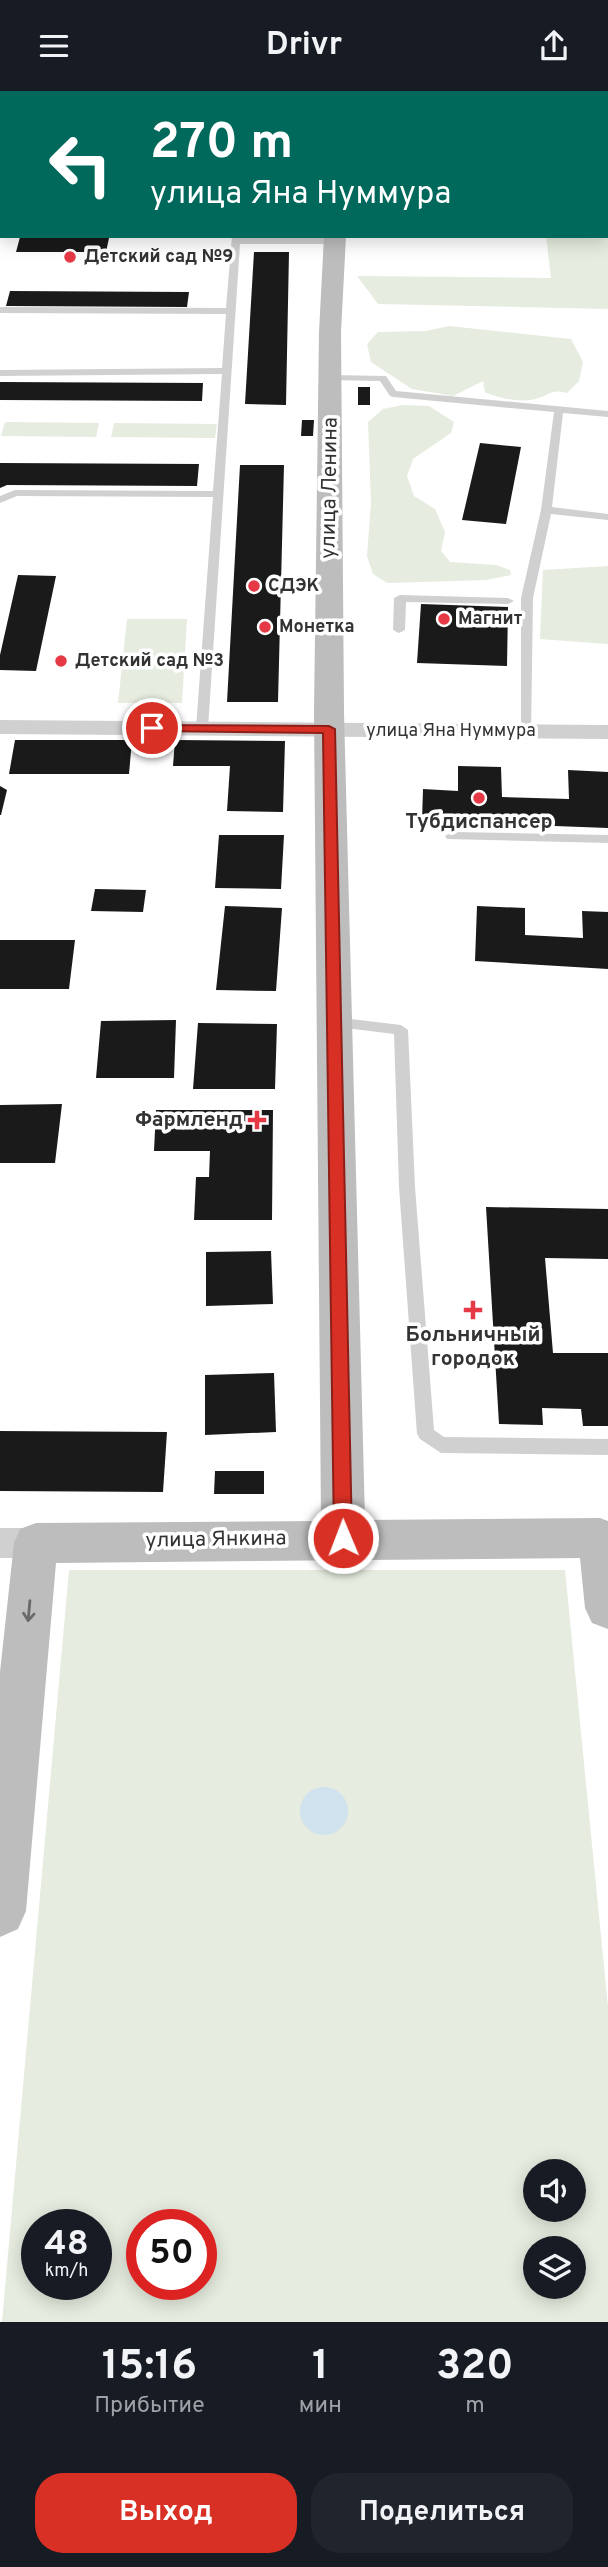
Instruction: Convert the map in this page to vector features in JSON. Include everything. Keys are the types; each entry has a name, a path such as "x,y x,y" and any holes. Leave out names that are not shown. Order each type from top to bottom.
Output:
{"main road":[{"name":"улица Ленина","path":"335,238 329,729 343,1538"},
{"name":"улица Янкина","path":"18,1543 343,1538 600,1538 608,1608"},
{"path":"0,1911 18,1543"}],"street":[{"name":"улица Яна Нуммура","path":"0,727 608,732"}],"lane":[{"path":"202,728 236,239 335,238"},
{"path":"0,310 231,310"},
{"path":"0,373 226,372"},
{"path":"332,377 383,378 393,394 608,414"},
{"path":"527,731 527,599 546,510 559,409"},
{"path":"0,500 15,493 218,494"},
{"path":"546,510 608,517"},
{"path":"399,630 400,598 508,601"},
{"path":"452,837 608,839"},
{"path":"334,1022 401,1030 407,1187 426,1434 441,1445 608,1447"}],"shaded area":[{"path":"546,238 608,238 608,309 378,304 357,276 551,278"},
{"path":"449,326 571,339 583,362 579,381 567,393 554,392 529,400 509,399 485,392 483,381 453,396 412,389 371,362 367,344 378,332 426,331"},
{"path":"403,405 429,406 454,422 451,433 413,459 407,476 414,496 435,509 445,532 441,551 450,562 496,565 510,570 511,575 486,580 387,583 373,574 367,556 371,502 368,422 383,409"},
{"path":"5,422 99,423 96,437 1,436"},
{"path":"114,423 217,424 215,438 111,437"},
{"path":"608,566 608,644 540,639 543,570"},
{"path":"127,619 187,619 182,703 118,703"},
{"path":"69,1570 565,1570 608,2007 608,2322 2,2322"}],"water":[{"path":"324,1787 341,1794 348,1811 341,1828 324,1835 307,1828 300,1811 307,1794"}],"building":[{"path":"20,238 109,238 106,252 16,252"},
{"path":"254,252 289,252 286,405 245,404"},
{"path":"10,291 189,292 187,307 6,306"},
{"path":"0,382 203,383 202,401 0,400"},
{"path":"358,387 370,387 370,405 358,405"},
{"path":"302,420 314,420 313,436 301,436"},
{"path":"480,443 521,447 506,524 462,520"},
{"path":"0,463 199,464 197,486 7,485 0,488"},
{"path":"240,465 284,465 278,702 227,702"},
{"path":"18,575 56,576 36,671 0,670 0,655"},
{"path":"421,604 508,607 507,666 417,663"},
{"path":"15,740 132,740 129,774 9,774"},
{"path":"175,740 285,741 283,812 227,811 230,766 173,766"},
{"name":"Тубдиспансер","path":"458,766 501,767 502,797 569,799 568,770 608,772 608,828 422,821 423,789 458,791"},
{"path":"0,786 7,790 1,815 0,815"},
{"path":"219,835 284,835 281,889 215,888"},
{"path":"95,889 146,890 143,912 91,911"},
{"path":"225,906 282,908 276,991 216,990"},
{"path":"477,906 525,908 525,935 583,938 582,911 608,912 608,969 475,961"},
{"path":"0,940 75,940 69,989 0,989"},
{"path":"176,1020 174,1078 96,1078 101,1021"},
{"path":"198,1023 277,1024 275,1089 193,1089"},
{"path":"62,1104 55,1163 0,1163 0,1105"},
{"path":"156,1110 273,1110 272,1220 194,1220 196,1177 209,1177 210,1151 154,1151"},
{"path":"486,1207 608,1209 608,1259 545,1258 553,1353 608,1353 608,1426 583,1426 581,1409 542,1408 543,1425 499,1424"},
{"path":"271,1251 273,1304 206,1306 206,1252"},
{"path":"274,1373 276,1432 205,1435 205,1375"},
{"path":"0,1431 167,1432 163,1492 0,1491"},
{"path":"215,1471 264,1471 264,1494 214,1494"}],"place":[{"name":"Детский сад №9","path":"70,257"},
{"name":"СДЭК","path":"254,586"},
{"name":"Магнит","path":"444,619"},
{"name":"Монетка","path":"265,627"},
{"name":"Детский сад №3","path":"61,661"},
{"name":"Тубдиспансер","path":"479,798"},
{"name":"Фармленд","path":"257,1120"},
{"name":"Больничный городок","path":"473,1310"}],"route":[{"path":"152,728 329,729 343,1538"}]}
